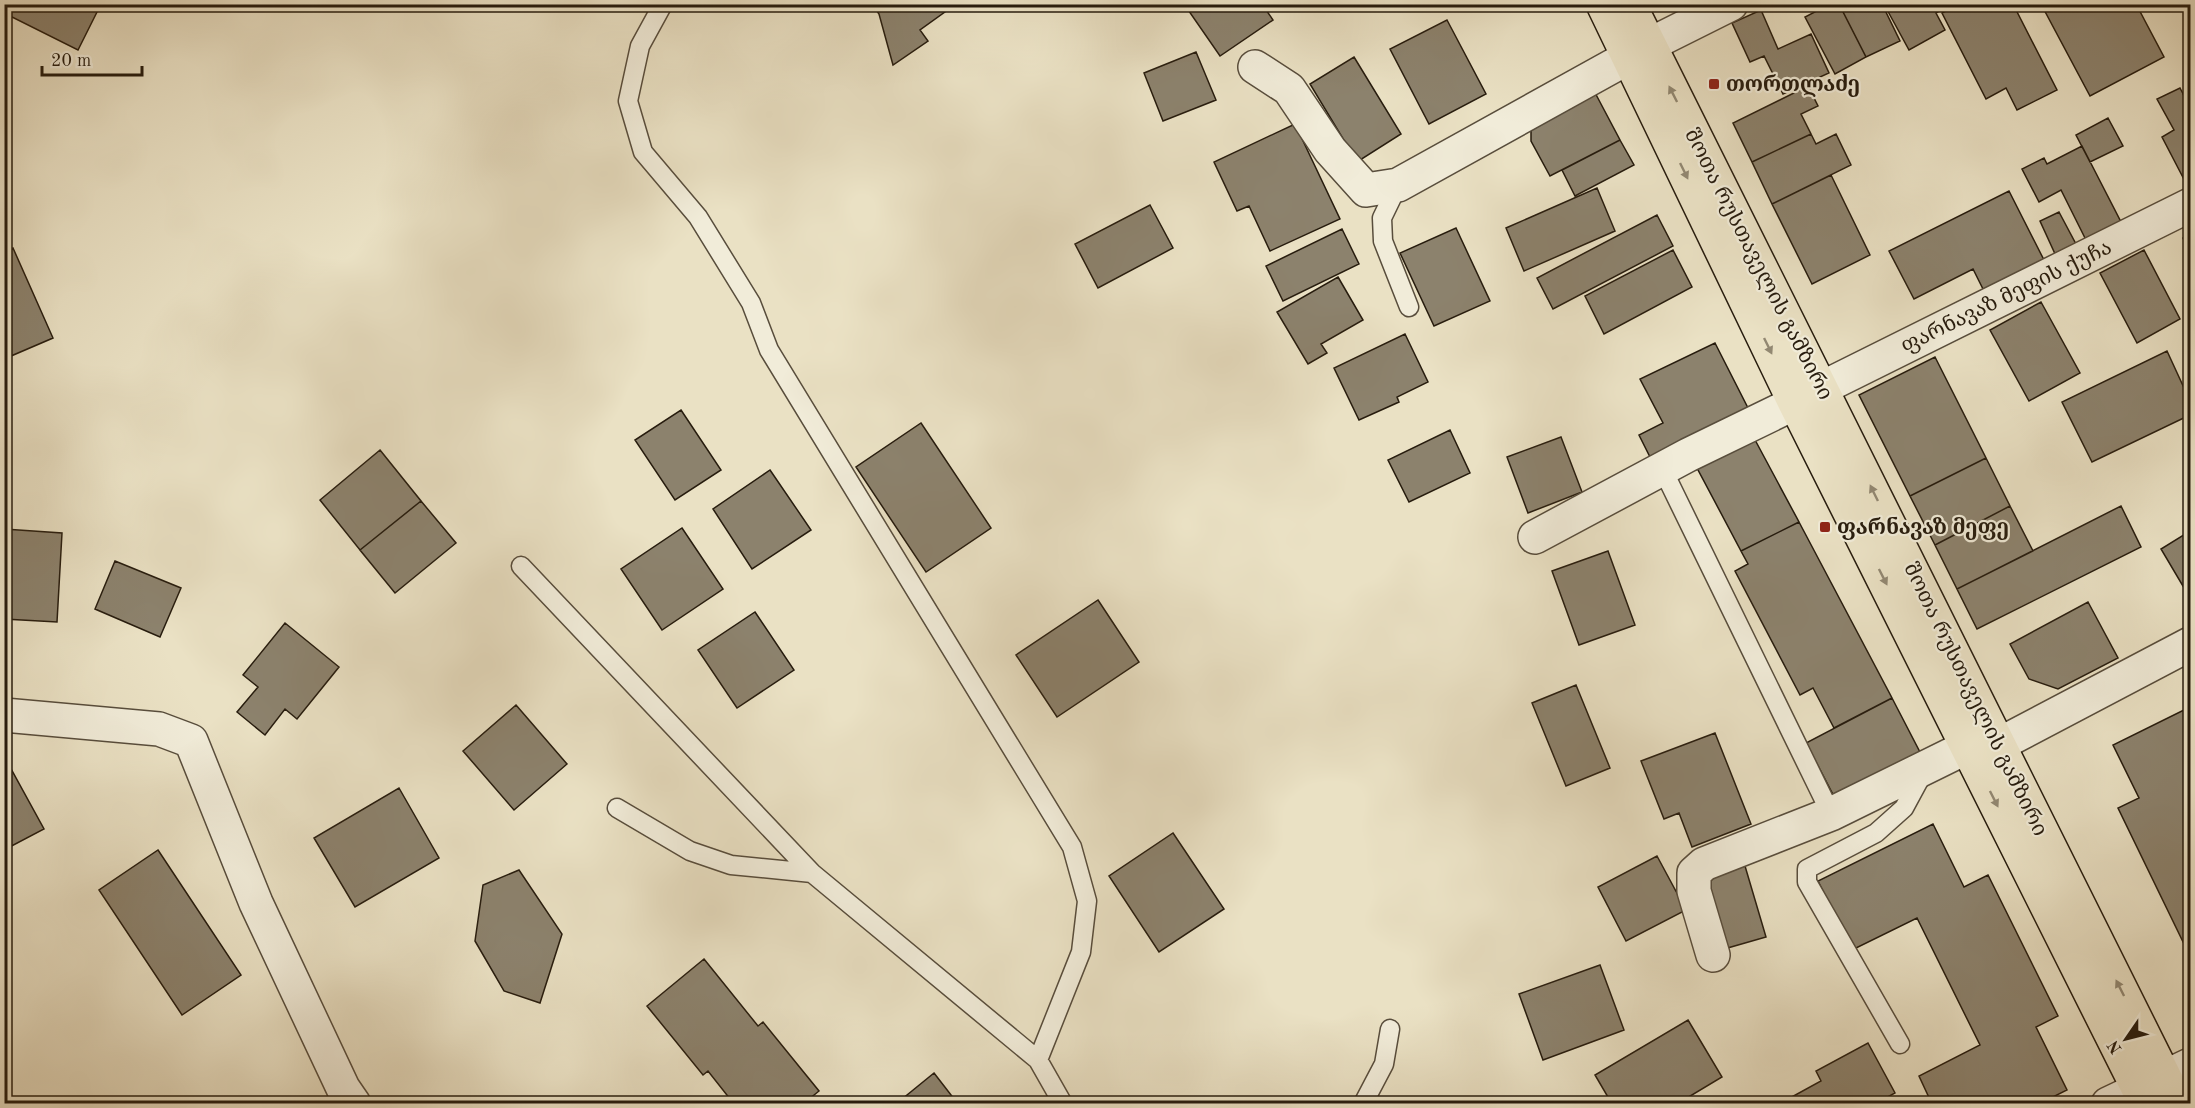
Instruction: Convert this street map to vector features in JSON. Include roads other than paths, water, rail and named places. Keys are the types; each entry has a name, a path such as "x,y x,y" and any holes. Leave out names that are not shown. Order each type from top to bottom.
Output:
{"main road":[{"name":"შოთა რუსთაველის გამზირი","path":"1603,4 1639,51 1983,746 2164,1088"},
{"name":"შოთა რუსთაველის გამზირი","path":"1629,4 1639,51"}],"street":[{"path":"1255,67 1289,89 1330,150 1366,190 1398,185 1639,51 1731,4"},
{"name":"ფარნავაზ მეფის ქუჩა","path":"1536,537 1809,395 2190,205"},
{"path":"1713,955 1694,891 1694,873 1704,864 1831,814 1926,767 1983,746 2190,644"},
{"path":"4,715 159,729 191,741 256,903 343,1088 354,1104"},
{"path":"2108,1104 2164,1088"}],"lane":[{"path":"663,4 640,46 628,101 644,152 698,217 746,294 770,350 1072,847 1088,901 1081,952 1038,1060"},
{"path":"1398,185 1382,218 1383,241 1409,307"},
{"path":"1663,470 1831,814"},
{"path":"521,566 812,873 1038,1060 1063,1104"},
{"path":"1899,1044 1807,882 1807,869 1876,833 1904,808 1926,767"},
{"path":"617,808 690,851 731,865 812,873"},
{"path":"1363,1104 1384,1064 1390,1029"}],"place":[{"name":"თორთლაძე","path":"1714,84"},
{"name":"ფარნავაზ მეფე","path":"1825,527"}]}
